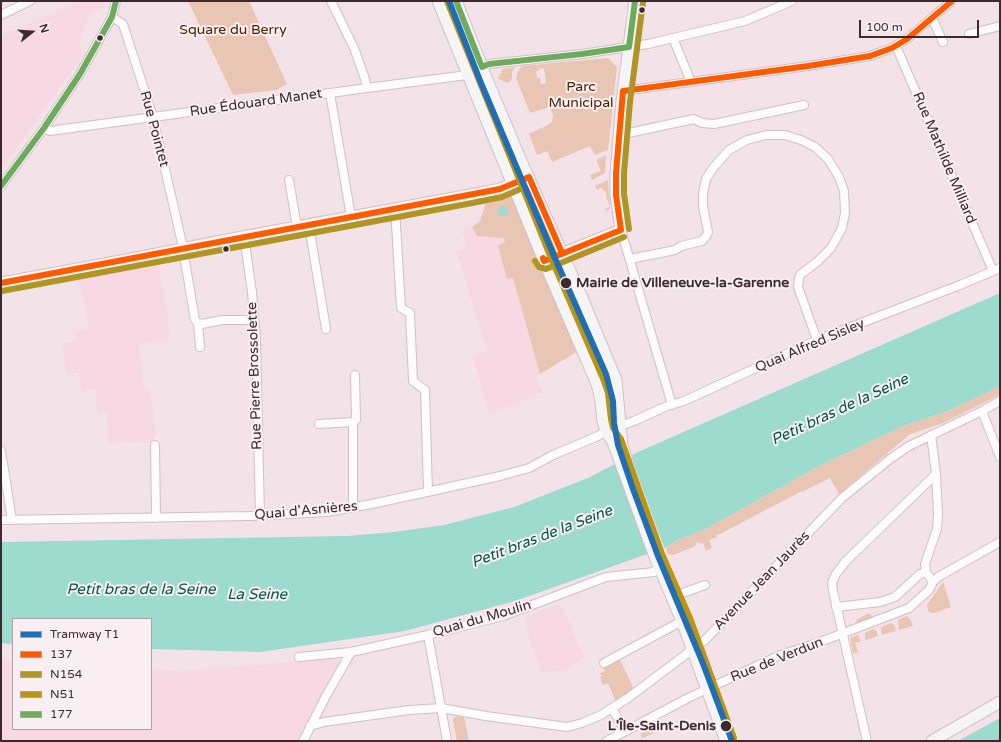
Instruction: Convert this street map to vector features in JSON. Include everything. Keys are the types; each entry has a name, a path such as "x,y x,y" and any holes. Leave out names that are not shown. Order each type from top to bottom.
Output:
{"main road":[{"path":"438,1 512,184 597,384 606,431 619,448"},
{"path":"456,1 521,161 616,380 620,425 619,448 682,621 732,741"},
{"path":"544,260 621,230 616,194 618,135 635,1"},
{"path":"1,283 244,236 472,195 500,189 529,177"},
{"path":"659,559 677,596 694,648"},
{"path":"710,688 726,741"},
{"path":"932,741 1000,702"}],"street":[{"path":"1,15 30,1"},
{"path":"1,186 44,128 80,74 112,16 116,1"},
{"path":"331,1 354,48 367,88"},
{"path":"467,75 489,64 588,53 648,44 745,21 792,1"},
{"path":"623,91 870,56 896,46 911,36 952,1"},
{"name":"Rue Pointet","path":"112,16 123,24 153,117 183,248 195,320 198,323"},
{"path":"932,18 943,42"},
{"path":"969,34 1000,26"},
{"path":"673,38 691,82"},
{"name":"Rue Mathilde Milliard","path":"896,46 996,269"},
{"name":"Rue Édouard Manet","path":"44,128 50,131 467,75"},
{"path":"330,93 351,217"},
{"path":"618,135 694,119 702,123 714,124 804,105"},
{"path":"630,259 675,250 681,246 702,240 707,235 708,232 703,206 703,194 706,179 713,168 729,150 747,140 766,135 785,135 801,140 814,147 828,159 840,177 844,191 845,213 842,228 831,248 817,262 800,274 799,278 798,287 817,340"},
{"path":"289,180 297,227"},
{"path":"395,208 401,308 410,313 413,381 425,390 428,492"},
{"path":"310,225 326,329"},
{"path":"621,230 672,405"},
{"name":"Rue Pierre Brossolette","path":"244,236 252,292 256,338 260,516"},
{"name":"Quai Alfred Sisley","path":"620,425 684,401 817,340 953,288 996,269"},
{"path":"200,347 198,323 202,324 222,320 254,320"},
{"path":"353,508 353,422 356,420 356,375"},
{"name":"Avenue Jean Jaurès","path":"310,726 324,722 409,710 441,708 486,716 567,727 601,715 705,640 842,498 890,459 909,446 1000,401"},
{"path":"982,411 1000,457"},
{"path":"319,424 353,422"},
{"name":"Quai d'Asnières","path":"1,520 260,516 327,512 428,492 529,468 553,455 620,425"},
{"path":"931,435 936,474 937,529 925,564 926,572 933,582"},
{"path":"155,445 156,518"},
{"path":"1,451 12,520"},
{"path":"867,741 832,591 832,583 836,574 846,562 936,474"},
{"name":"Rue de Verdun","path":"607,741 710,688 778,656 842,634 908,608 920,599 929,590 933,582 944,573 1000,542"},
{"name":"Quai du Moulin","path":"299,657 351,652 428,635 503,616 606,577 654,572 659,559"},
{"path":"836,606 880,602 895,597 905,586 920,574 926,572"},
{"path":"677,596 705,585"},
{"path":"604,664 682,621"},
{"path":"428,635 447,741"},
{"path":"303,741 351,652"},
{"path":"612,708 625,731"}],"shaded area":[{"path":"79,1 104,1 106,7 89,15 80,41 82,57 1,169 1,36"},
{"path":"472,227 477,236 504,238 505,242 499,246 508,279 513,278 540,374 536,374 543,392 489,414 473,357 487,349 456,251 466,248 462,229"},
{"path":"158,260 171,338 139,344 144,387 150,390 156,433 152,442 108,443 107,412 97,412 96,389 81,391 79,373 66,374 62,343 76,341 75,331 87,330 88,325 86,309 77,275"},
{"path":"561,605 584,657 563,671 542,672 531,644 524,618 547,608"},
{"path":"336,658 340,664 297,741 1,741 1,661 12,662 12,730 152,730 152,669 184,671"}],"green space":[{"name":"Square du Berry","path":"188,1 249,1 287,84 276,90 233,95"},
{"name":"Parc Municipal","path":"608,58 617,67 608,150 595,155 590,146 552,162 547,151 537,155 529,134 552,122 553,115 550,107 530,113 516,78 518,71 522,66","holes":["544,68 546,83 541,84 540,78 537,78 536,71 539,71 539,69"]},
{"path":"515,67 512,72 510,82 507,83 497,78 500,76 499,74 501,74 503,69"},
{"path":"606,155 605,173 592,180 590,175 601,171 596,160"},
{"path":"608,180 610,207 605,190 603,191 602,187 597,190 595,186"},
{"path":"488,196 518,196 578,351 540,374 513,278 507,279 498,246 505,242 504,238 477,236 472,227 480,221"},
{"path":"610,208 606,212 605,209"},
{"path":"1000,386 1000,395 943,423 910,434 839,494 830,478 716,535 717,537 709,540 712,548 706,551 703,543 700,544 699,542 693,547 673,555 668,554 666,548 680,539 704,530 819,466 901,427 948,411"},
{"path":"943,582 951,607 931,613 928,611 927,605"},
{"path":"869,613 873,617 857,624 856,620"},
{"path":"907,616 913,626 899,630 899,619"},
{"path":"891,623 894,625 896,631 882,635 881,627"},
{"path":"873,629 876,630 878,636 865,640 865,633"},
{"path":"858,635 861,641 855,643 858,652 853,654 850,638"},
{"path":"619,658 634,689 616,702 608,683 603,685 600,677 602,676 600,673 605,671 603,668"},
{"path":"456,716 464,717 469,741 457,741 453,720"},
{"path":"654,726 657,732 642,738 640,734"}],"water":[{"path":"503,206 508,211 503,216 498,211"},
{"name":"La Seine","path":"1000,293 1000,386 948,411 901,427 819,466 704,530 680,539 667,547 515,601 405,631 260,652 152,649 152,618 12,618 12,644 1,643 1,542 347,536 394,532 444,525 514,507 588,478 638,452"},
{"path":"1000,718 1000,741 958,741"}],"pier":[{"path":"630,454 665,550 649,556 615,462"}],"tram line":[{"name":"T1","path":"449,1 481,83 554,256 606,374 613,401 614,423 618,445 633,489 658,556 702,661 732,741"},
{"path":"586,327 598,365"}],"transit line":[{"name":"177","path":"1,186 44,128 80,74 112,17 116,1"},
{"name":"N51","path":"447,1 551,258 604,381 608,393 613,428 621,439 662,554 690,618 734,738"},
{"name":"177","path":"456,1 482,67 489,64 582,54 629,47 635,1"},
{"name":"137","path":"623,91 808,66 870,56 892,48 907,39 952,1"},
{"name":"N154","path":"629,229 624,194 624,173 630,102 643,2"},
{"name":"137","path":"621,230 616,195 616,173 623,91"},
{"name":"137","path":"1,283 500,189 529,177 562,253"},
{"name":"N154","path":"2,291 467,204 502,197 525,187 555,256"},
{"name":"137","path":"543,258 544,261 621,230"},
{"name":"N154","path":"535,261 539,267 546,269 624,237"}],"place":[{"name":"Mairie de Villeneuve-la-Garenne","path":"566,283"},
{"name":"L'Île-Saint-Denis","path":"726,726"}],"water label":[{"name":"Petit bras de la Seine","path":"840,410"},
{"name":"Petit bras de la Seine","path":"542,537"},
{"name":"Petit bras de la Seine","path":"141,590"}]}
